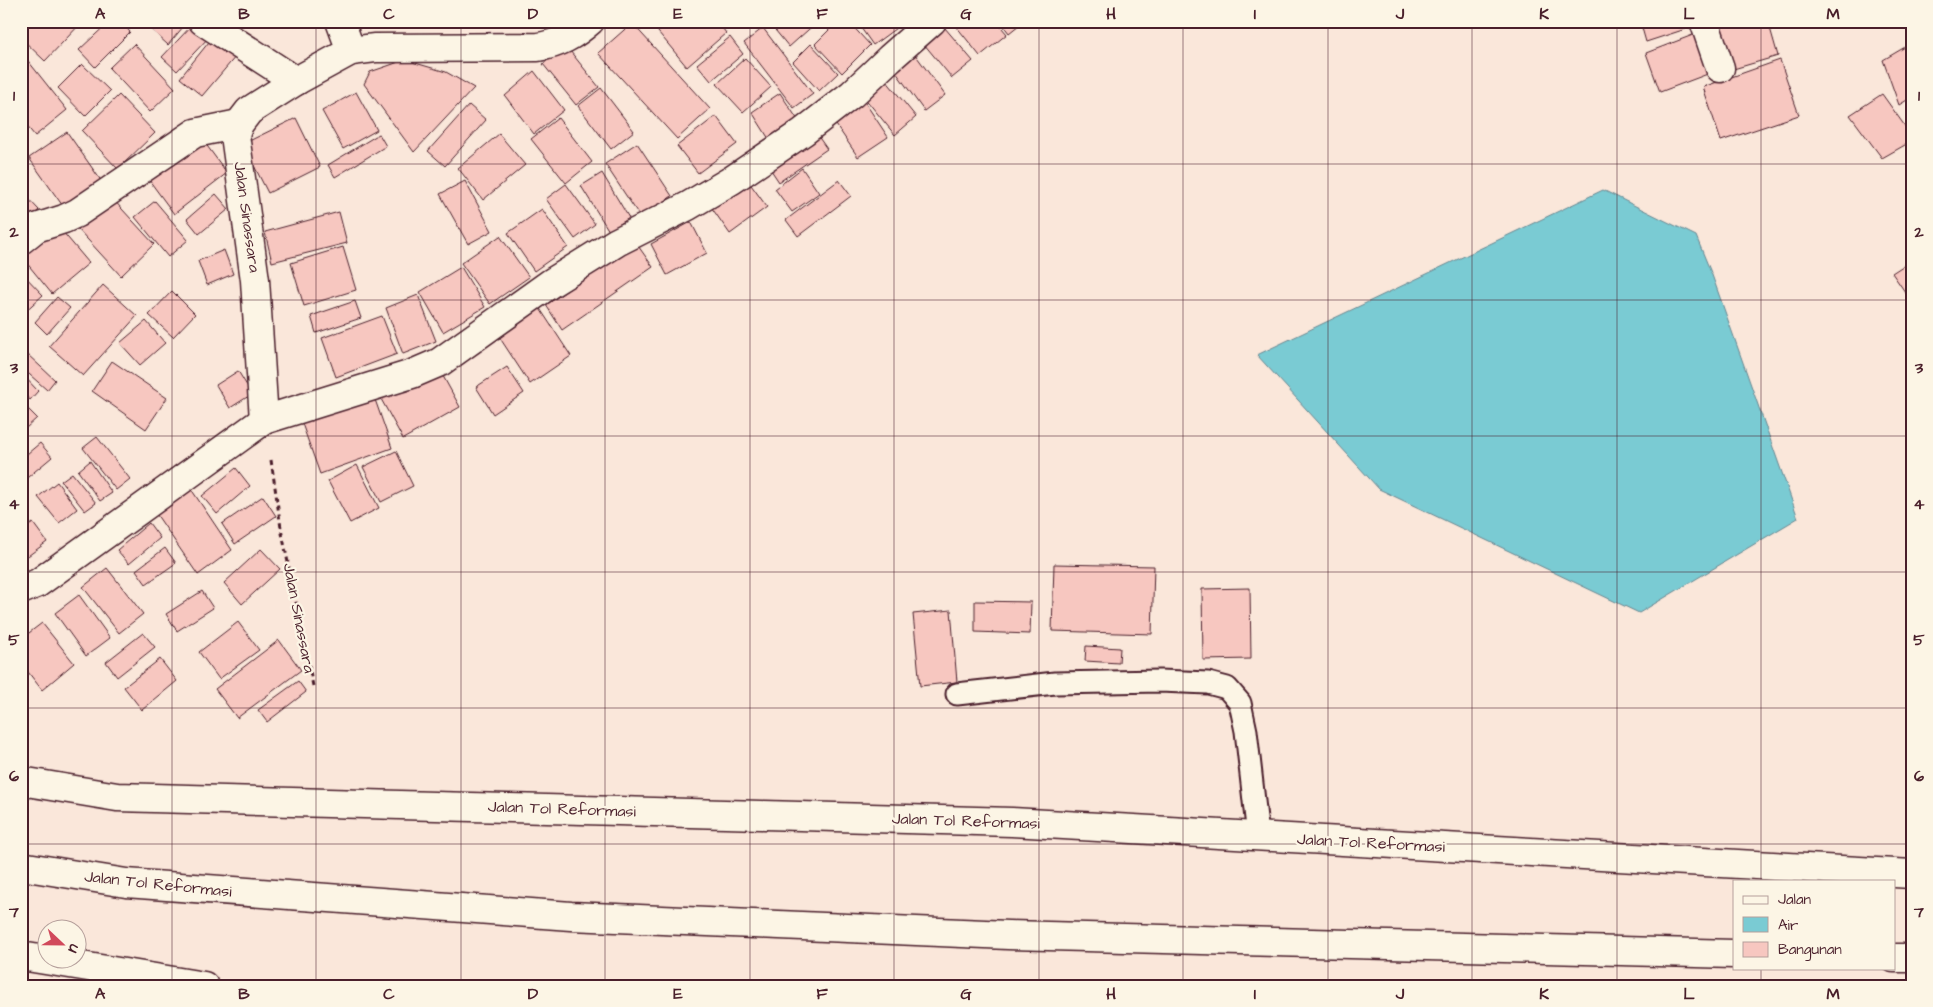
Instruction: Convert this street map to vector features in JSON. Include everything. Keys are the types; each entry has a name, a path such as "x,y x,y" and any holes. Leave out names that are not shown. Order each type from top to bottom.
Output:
{"main road":[{"path":"203,21 296,81"},
{"path":"340,21 351,51"},
{"path":"21,240 36,228 78,213 195,133 239,124 249,111 296,81 351,51 369,48 538,47 553,45 574,34 590,21"},
{"path":"21,590 38,583 264,420 412,374 440,362 551,283 617,242 711,194 803,132 852,94 932,21"},
{"path":"1704,21 1720,68"},
{"name":"Jalan Sinassara","path":"239,124 236,135 255,280 264,420"},
{"name":"Jalan Tol Reformasi","path":"21,781 117,798 1012,822 1912,874"},
{"name":"Jalan Tol Reformasi","path":"21,866 126,884 572,916 1008,935 1733,954"},
{"path":"21,956 204,986"},
{"path":"1896,958 1912,958"}],"lane":[{"path":"956,694 1065,683 1160,681 1208,683 1227,688 1240,703 1246,731 1258,836"}],"path":[{"name":"Jalan Sinassara","path":"264,420 281,528 313,686"}],"water":[{"path":"1603,190 1696,236 1712,275 1798,518 1639,613 1379,489 1257,355"}],"building":[{"path":"31,21 83,21 45,61 21,38 21,32"},
{"path":"110,21 120,21 130,32 95,67 79,50"},
{"path":"145,21 188,21 168,45 144,23"},
{"path":"649,21 717,21 726,33 687,67"},
{"path":"776,21 818,21 789,47 771,25"},
{"path":"838,21 848,21 870,45 842,73 815,44"},
{"path":"856,21 902,21 903,23 873,45"},
{"path":"939,21 973,61 952,78 919,38"},
{"path":"952,21 996,21 1007,34 980,56"},
{"path":"1000,21 1024,21 1009,33"},
{"path":"1640,21 1697,21 1698,25 1646,42"},
{"path":"1717,21 1768,21 1778,56 1730,70"},
{"path":"195,22 210,36 177,71 162,57"},
{"path":"632,23 710,109 677,139 598,53"},
{"path":"763,28 813,94 794,108 744,43"},
{"path":"1698,33 1713,72 1660,92 1646,53"},
{"path":"213,37 236,56 202,96 180,78"},
{"path":"730,37 743,54 711,81 697,64"},
{"path":"1912,43 1912,97 1899,105 1883,60"},
{"path":"134,44 175,88 150,112 109,68"},
{"path":"811,44 838,73 819,91 793,62"},
{"path":"566,46 599,87 576,105 543,64"},
{"path":"909,46 945,95 924,111 888,61"},
{"path":"21,52 67,110 35,136 21,119"},
{"path":"745,58 771,87 743,112 717,84"},
{"path":"405,60 446,72 474,88 414,152 364,84 370,72"},
{"path":"1780,60 1799,115 1721,141 1703,87"},
{"path":"82,64 110,91 85,116 58,88"},
{"path":"534,71 564,110 534,134 505,96"},
{"path":"881,74 916,117 895,135 859,91"},
{"path":"601,88 634,131 611,149 578,106"},
{"path":"356,92 377,130 343,149 322,111"},
{"path":"780,93 798,120 769,139 752,112"},
{"path":"1882,94 1912,136 1912,141 1882,158 1850,115"},
{"path":"119,95 155,133 118,169 82,131"},
{"path":"860,95 888,137 858,157 830,116"},
{"path":"469,105 486,120 445,166 428,151"},
{"path":"716,116 737,144 698,173 677,146"},
{"path":"296,118 320,167 268,193 243,144"},
{"path":"558,118 592,162 566,183 531,139"},
{"path":"67,132 102,182 65,209 29,158"},
{"path":"815,132 827,149 779,182 767,164"},
{"path":"379,134 386,146 335,177 328,165"},
{"path":"499,134 525,165 483,200 458,168"},
{"path":"202,139 227,173 174,214 149,180"},
{"path":"637,143 672,196 641,218 605,164"},
{"path":"802,168 819,193 792,212 775,189"},
{"path":"602,173 629,218 609,231 581,186"},
{"path":"746,178 767,207 730,234 709,204"},
{"path":"839,180 851,196 798,236 786,220"},
{"path":"465,181 492,231 468,244 440,194"},
{"path":"566,184 595,224 575,239 546,199"},
{"path":"21,191 39,210 21,227"},
{"path":"216,194 229,209 199,234 187,219"},
{"path":"111,197 154,244 121,276 77,228"},
{"path":"155,201 188,240 168,257 135,217"},
{"path":"542,209 568,247 534,271 508,233"},
{"path":"339,212 347,243 272,262 265,232"},
{"path":"691,222 707,253 667,275 651,244"},
{"path":"57,225 89,263 52,294 21,256"},
{"path":"500,236 529,277 490,304 461,263"},
{"path":"636,243 653,267 562,330 546,305"},
{"path":"343,247 356,290 304,306 291,263"},
{"path":"224,250 233,274 207,285 198,261"},
{"path":"1912,260 1912,302 1892,273"},
{"path":"461,267 485,307 443,332 420,292"},
{"path":"21,272 43,295 21,315"},
{"path":"103,285 137,316 83,376 49,346"},
{"path":"172,291 195,314 173,337 149,315"},
{"path":"418,295 436,341 403,354 386,308"},
{"path":"57,297 70,308 47,334 35,322"},
{"path":"355,301 361,318 316,333 311,316"},
{"path":"535,301 571,356 530,384 494,329"},
{"path":"382,316 397,354 336,377 322,338"},
{"path":"146,321 165,343 140,365 120,343"},
{"path":"27,354 55,380 47,390 21,367 21,360"},
{"path":"112,361 167,398 146,429 92,391"},
{"path":"438,367 460,407 403,439 381,399"},
{"path":"507,367 524,393 493,414 476,387"},
{"path":"238,371 252,394 230,408 216,385"},
{"path":"21,373 38,391 30,400 21,391"},
{"path":"372,391 392,448 320,474 300,418"},
{"path":"21,402 37,418 26,428 21,423"},
{"path":"97,437 130,479 116,490 83,448"},
{"path":"40,443 52,457 22,482 21,459"},
{"path":"396,451 413,486 381,502 363,467"},
{"path":"90,461 112,493 100,501 78,471"},
{"path":"357,465 379,508 350,523 328,481"},
{"path":"236,468 250,486 217,514 202,496"},
{"path":"72,473 96,503 85,511 61,481"},
{"path":"185,480 232,550 198,575 150,505"},
{"path":"57,482 77,509 59,523 38,497"},
{"path":"263,496 276,516 235,544 222,524"},
{"path":"33,523 47,542 21,561 21,531"},
{"path":"149,523 160,538 129,564 117,550"},
{"path":"165,548 176,563 146,584 136,570"},
{"path":"261,549 280,569 242,604 224,583"},
{"path":"1054,564 1154,566 1152,634 1052,631"},
{"path":"107,568 143,614 119,633 83,587"},
{"path":"1250,588 1251,659 1203,660 1202,589"},
{"path":"202,591 213,608 177,631 166,614"},
{"path":"79,595 110,638 86,656 55,613"},
{"path":"975,601 1031,602 1030,634 975,632"},
{"path":"951,610 957,682 920,686 913,614"},
{"path":"238,622 259,650 219,679 199,652"},
{"path":"42,623 74,663 42,690 21,663 21,639"},
{"path":"143,633 155,647 117,677 106,662"},
{"path":"279,640 301,670 237,718 215,689"},
{"path":"1086,646 1120,648 1119,663 1085,661"},
{"path":"160,659 177,681 142,710 124,687"},
{"path":"298,681 306,692 267,722 258,710"}]}
